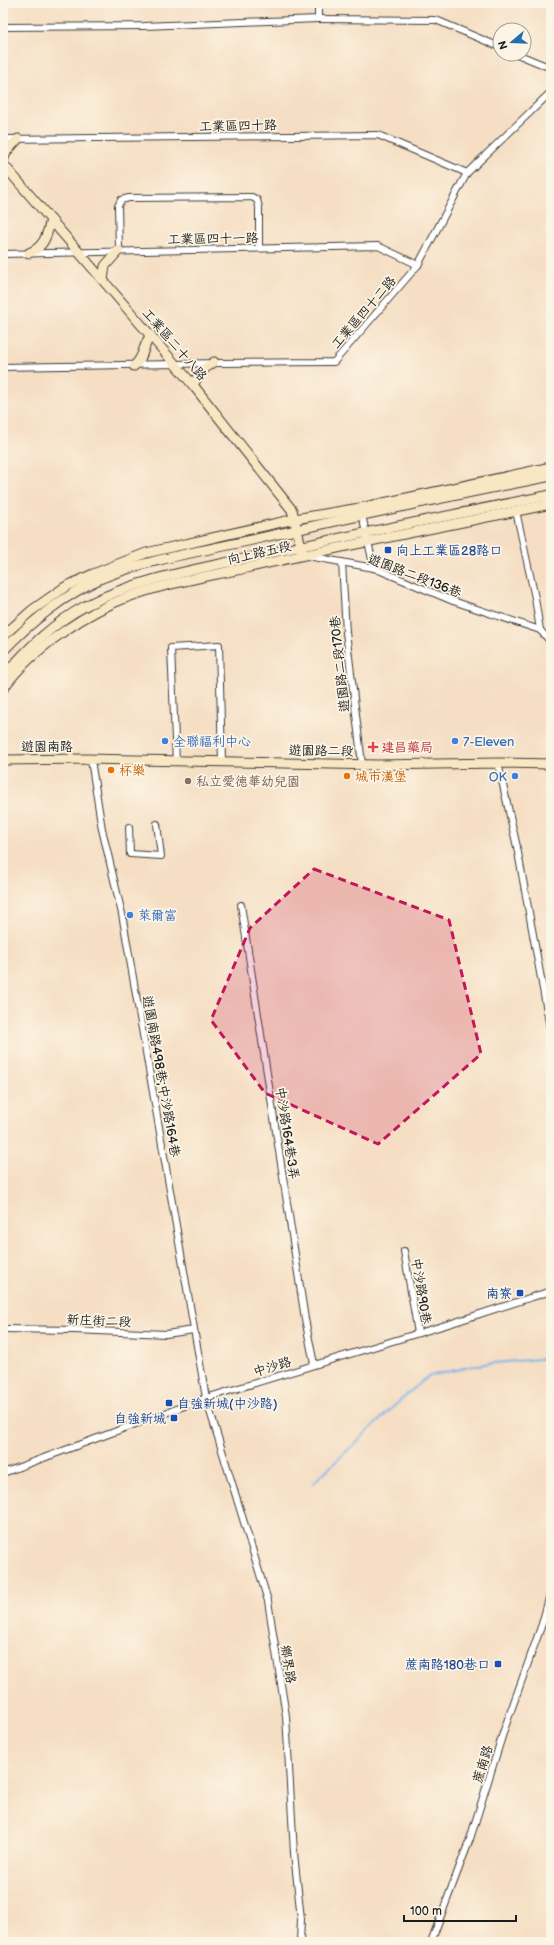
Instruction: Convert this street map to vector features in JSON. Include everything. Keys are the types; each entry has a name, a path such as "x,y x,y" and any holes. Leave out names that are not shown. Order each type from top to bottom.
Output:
{"main road":[{"path":"3,163 7,151 18,139"},
{"name":"工業區二十八路","path":"3,163 193,385 292,510 296,519 302,550"},
{"path":"29,253 39,248 43,243 51,220"},
{"path":"103,280 105,266 119,250"},
{"path":"134,366 142,357 145,342 151,335"},
{"path":"193,385 201,371 214,362"},
{"name":"向上路五段","path":"3,651 16,636 58,603 102,579 145,564 298,530 361,511 551,467"},
{"name":"向上路五段","path":"3,636 31,611 65,587 107,568 146,553 296,519 361,511 551,476"},
{"name":"向上路五段","path":"3,689 37,653 73,625 113,603 151,590 365,532 551,495"},
{"name":"向上路五段","path":"3,677 30,646 64,619 88,604 126,589 152,581 302,550 368,542 551,504"},
{"name":"遊園南路","path":"3,760 91,760"},
{"name":"遊園路二段","path":"91,760 362,764 551,764"}],"street":[{"path":"318,3 318,19"},
{"path":"3,27 144,26 318,19 436,20 492,44"},
{"path":"532,60 551,68"},
{"name":"工業區四十二路","path":"3,367 134,366 214,362 334,362 418,265 467,172 551,92"},
{"name":"工業區四十路","path":"3,139 378,135 467,172"},
{"path":"119,250 118,206 121,200 129,198 252,197 257,200 259,207 259,248"},
{"name":"工業區四十一路","path":"3,254 119,250 378,246 418,265"},
{"path":"361,511 374,568"},
{"path":"516,512 535,598 540,630 551,642"},
{"name":"遊園路二段136巷","path":"302,550 342,562 374,568 494,616 540,630"},
{"name":"遊園路二段170巷","path":"342,562 346,632 362,764"},
{"path":"176,762 171,648 219,645 222,762"},
{"name":"遊園南路498巷;中沙路164巷","path":"91,760 102,829 122,914 206,1398"},
{"path":"498,763 519,854 551,1033"},
{"path":"129,827 130,854 161,856 157,824"},
{"name":"中沙路164巷3弄","path":"241,905 305,1319 314,1364"},
{"name":"中沙路90巷","path":"404,1251 418,1334"},
{"name":"中沙路","path":"3,1473 206,1398 314,1364 418,1334 551,1291"},
{"name":"新庄街二段","path":"3,1329 75,1330 166,1334 194,1330"},
{"name":"鄉界路","path":"206,1398 268,1601 286,1716 294,1853 302,1919 300,1942"},
{"name":"蔗南路","path":"431,1942 470,1839 504,1730 542,1624 551,1591"}],"highlighted area":[{"path":"314,869 449,920 481,1054 378,1144 265,1093 211,1020 250,928"}],"waterway":[{"path":"313,1483 406,1395 429,1376 483,1364 551,1358"}],"place":[{"name":"向上工業區28路口","path":"388,550"},
{"name":"全聯福利中心","path":"165,741"},
{"name":"7-Eleven","path":"455,741"},
{"name":"建昌藥局","path":"373,747"},
{"name":"杯樂","path":"111,770"},
{"name":"城市漢堡","path":"347,776"},
{"name":"OK","path":"515,776"},
{"name":"私立愛德華幼兒園","path":"188,781"},
{"name":"萊爾富","path":"130,915"},
{"name":"南寮","path":"520,1293"},
{"name":"自強新城(中沙路)","path":"169,1403"},
{"name":"自強新城","path":"174,1418"},
{"name":"蔗南路180巷口","path":"498,1664"}]}
